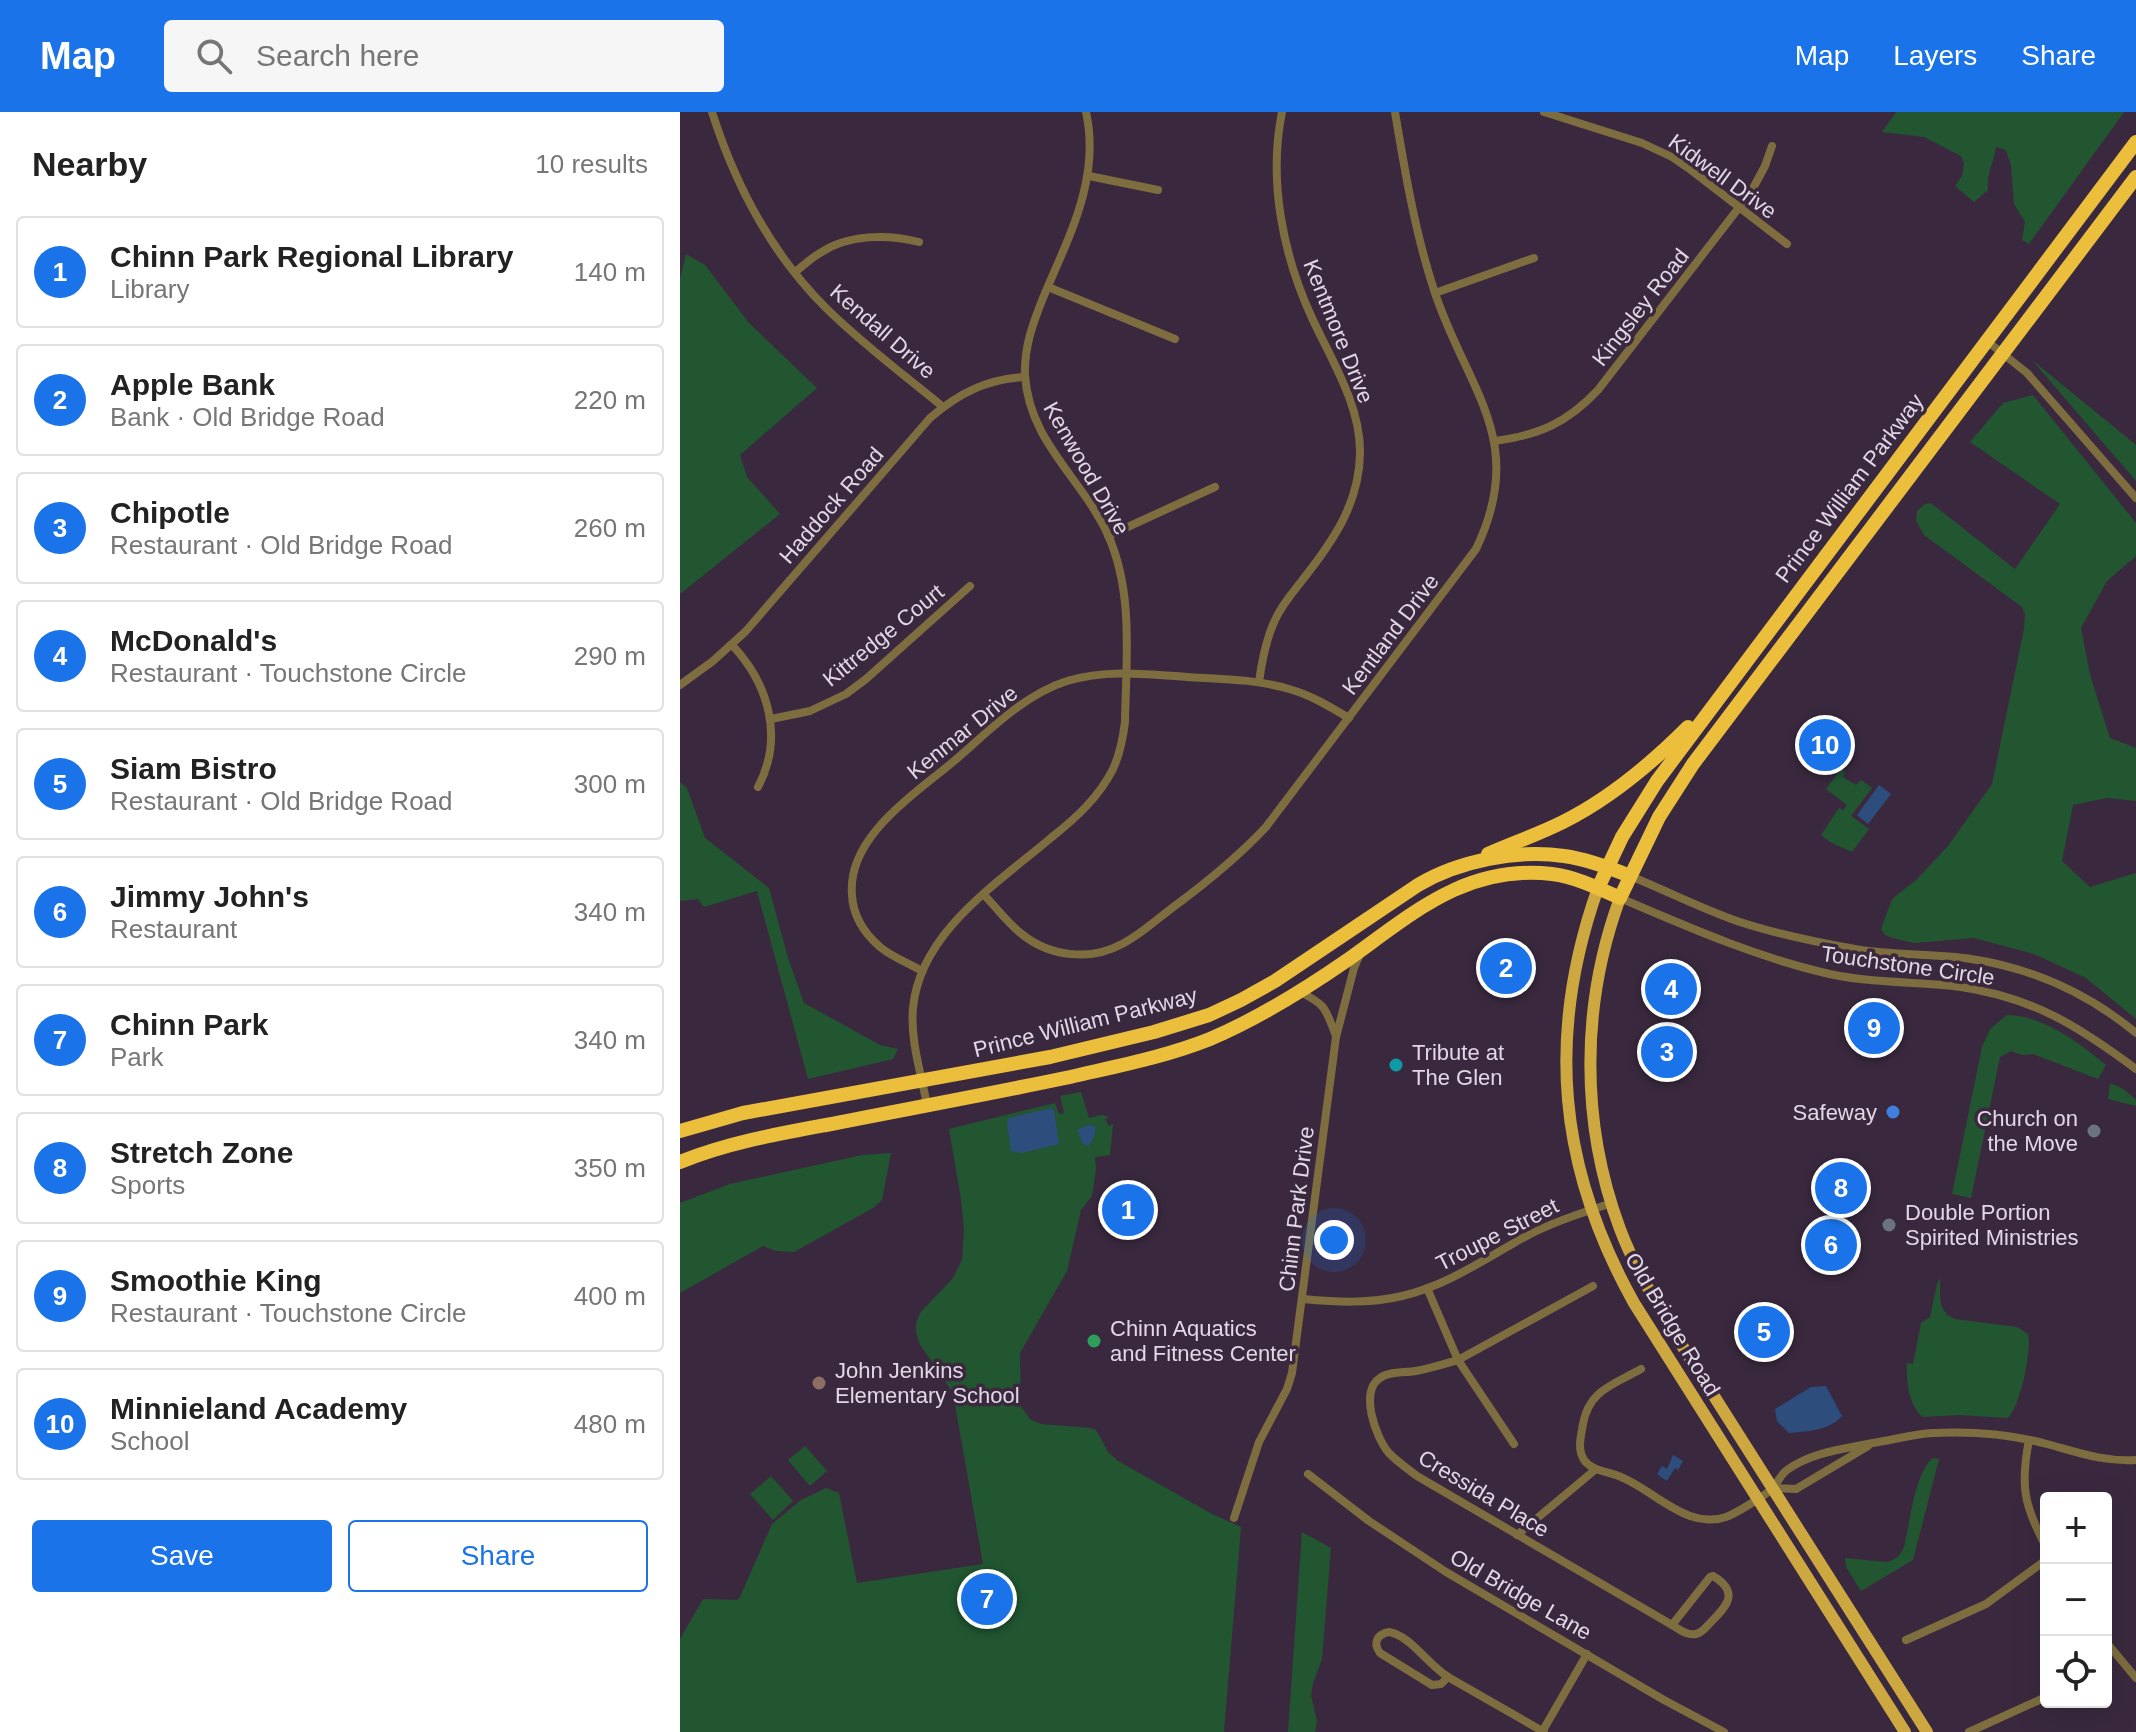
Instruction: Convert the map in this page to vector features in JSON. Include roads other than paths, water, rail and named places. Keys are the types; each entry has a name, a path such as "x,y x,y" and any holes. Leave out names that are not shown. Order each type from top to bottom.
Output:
{"highway":[{"name":"Prince William Parkway","path":"1598,888 1634,815 1657,781 2136,142"},
{"name":"Prince William Parkway","path":"680,1162 774,1135 1033,1085 1164,1055 1208,1040 1298,991 1422,905 1486,879 1516,873 1555,874 1620,898 1659,817 1693,764 2136,177"},
{"path":"1453,868 1567,820 1611,792 1679,736 1727,686"},
{"name":"Prince William Parkway","path":"680,1131 743,1113 923,1082 1097,1047 1209,1015 1275,981 1407,891 1453,868 1497,858 1566,856 1630,876"}],"main road":[{"name":"Old Bridge Road","path":"1598,888 1578,953 1570,993 1566,1059 1575,1151 1591,1210 1604,1245 1634,1303 1905,1732"},
{"name":"Old Bridge Road","path":"1620,898 1597,980 1590,1047 1594,1123 1612,1203 1631,1254 1651,1295 1927,1732"}],"street":[{"name":"Kendall Drive","path":"712,112 728,158 759,221 809,290 840,321 943,407"},
{"name":"Kenwood Drive","path":"927,1105 912,1027 922,971 935,945 949,927 1077,815 1113,769 1124,736 1124,592 1115,554 1093,508 1042,434 1032,412 1025,377 1029,333 1073,227 1089,176 1091,139 1086,112"},
{"name":"Kentmore Drive","path":"1259,682 1266,643 1275,620 1329,546 1350,509 1359,474 1360,453 1353,408 1300,287 1282,227 1277,173 1282,112"},
{"name":"Kentland Drive","path":"984,895 1020,933 1041,946 1082,955 1122,944 1202,886 1251,843 1476,549 1491,513 1495,494 1495,441 1485,406 1435,293 1420,239 1395,112"},
{"name":"Kidwell Drive","path":"1544,112 1661,152 1691,170 1787,244"},
{"name":"Kingsley Road","path":"1495,441 1544,430 1571,415 1598,390 1739,208 1755,185 1772,146"},
{"path":"1089,176 1158,190"},
{"path":"795,272 822,251 838,244 859,239 895,237 919,242"},
{"path":"1435,293 1534,258"},
{"path":"1048,287 1175,339"},
{"path":"1987,341 2027,373 2136,498"},
{"name":"Haddock Road","path":"680,685 732,645 755,621 913,436 943,407 977,386 1025,377"},
{"path":"1108,536 1215,487"},
{"name":"Kittredge Court","path":"771,719 810,711 846,694 970,586"},
{"path":"732,645 753,671 771,719 772,747 758,787"},
{"name":"Kenmar Drive","path":"922,971 881,947 860,924 852,899 852,873 856,860 866,842 905,803 1036,695 1065,681 1085,676 1126,673 1259,682 1312,697 1349,718"},
{"name":"Touchstone Circle","path":"1630,876 1736,920 1772,931 1866,951 1993,963 2036,976 2083,996 2136,1033"},
{"name":"Touchstone Circle","path":"1620,898 1744,949 1822,973 1879,982 1959,987 2022,1001 2068,1021 2136,1069"},
{"name":"Chinn Park Drive","path":"1234,1518 1259,1442 1292,1373 1336,1037 1354,968 1365,947"},
{"path":"1298,991 1317,1000 1336,1037"},
{"name":"Troupe Street","path":"1303,1299 1358,1302 1385,1299 1427,1288 1452,1279 1535,1231 1612,1203"},
{"name":"Cressida Place","path":"1593,1286 1458,1360 1377,1379 1372,1387 1370,1402 1376,1431 1388,1452 1417,1476 1517,1535 1684,1632 1701,1632 1726,1607 1729,1597 1717,1577 1710,1577 1672,1625"},
{"path":"1427,1288 1458,1360 1514,1444"},
{"path":"1641,1369 1597,1394 1586,1409 1580,1453 1596,1469 1623,1478 1689,1516 1701,1519 1728,1517 1773,1488 1784,1472 1805,1461 1835,1450 1918,1435 1982,1433 2029,1440 2104,1459 2136,1460"},
{"path":"2029,1440 2023,1467 2025,1496 2040,1535"},
{"path":"1773,1488 1796,1489 1873,1444"},
{"path":"1517,1535 1596,1469"},
{"name":"Old Bridge Lane","path":"1308,1474 1369,1521 1422,1556 1664,1700 1724,1732"},
{"path":"1906,1640 1986,1604 2041,1564"},
{"path":"1448,1677 1437,1685 1420,1679 1380,1653 1377,1639 1384,1633 1396,1633 1414,1645 1434,1668 1543,1732 1587,1654"},
{"path":"2112,1653 2136,1678"},
{"path":"1969,1732 2040,1700"}],"water":[{"path":"1879,785 1891,794 1868,824 1857,815"},
{"path":"1051,1108 1059,1144 1022,1153 1011,1151 1009,1118"},
{"path":"1088,1125 1095,1128 1088,1146 1083,1144 1077,1130"},
{"path":"1826,1386 1842,1416 1837,1421 1818,1429 1789,1433 1777,1421 1775,1409 1811,1387"},
{"path":"1673,1455 1683,1461 1667,1481 1657,1474 1662,1466 1667,1469"}],"place":[{"name":"Minnieland Academy","path":"1825,745"},
{"name":"Apple Bank","path":"1506,968"},
{"name":"McDonald's","path":"1671,989"},
{"name":"Smoothie King","path":"1874,1028"},
{"name":"Chipotle","path":"1667,1052"},
{"name":"Tribute at The Glen","path":"1396,1065"},
{"name":"Safeway","path":"1893,1112"},
{"name":"Church on the Move","path":"2094,1131"},
{"name":"Stretch Zone","path":"1841,1188"},
{"name":"Chinn Park Regional Library","path":"1128,1210"},
{"name":"Double Portion Spirited Ministries","path":"1889,1225"},
{"name":"Jimmy John's","path":"1831,1245"},
{"name":"Siam Bistro","path":"1764,1332"},
{"name":"Chinn Aquatics and Fitness Center","path":"1094,1341"},
{"name":"John Jenkins Elementary School","path":"819,1383"},
{"name":"Chinn Park","path":"987,1599"}]}
